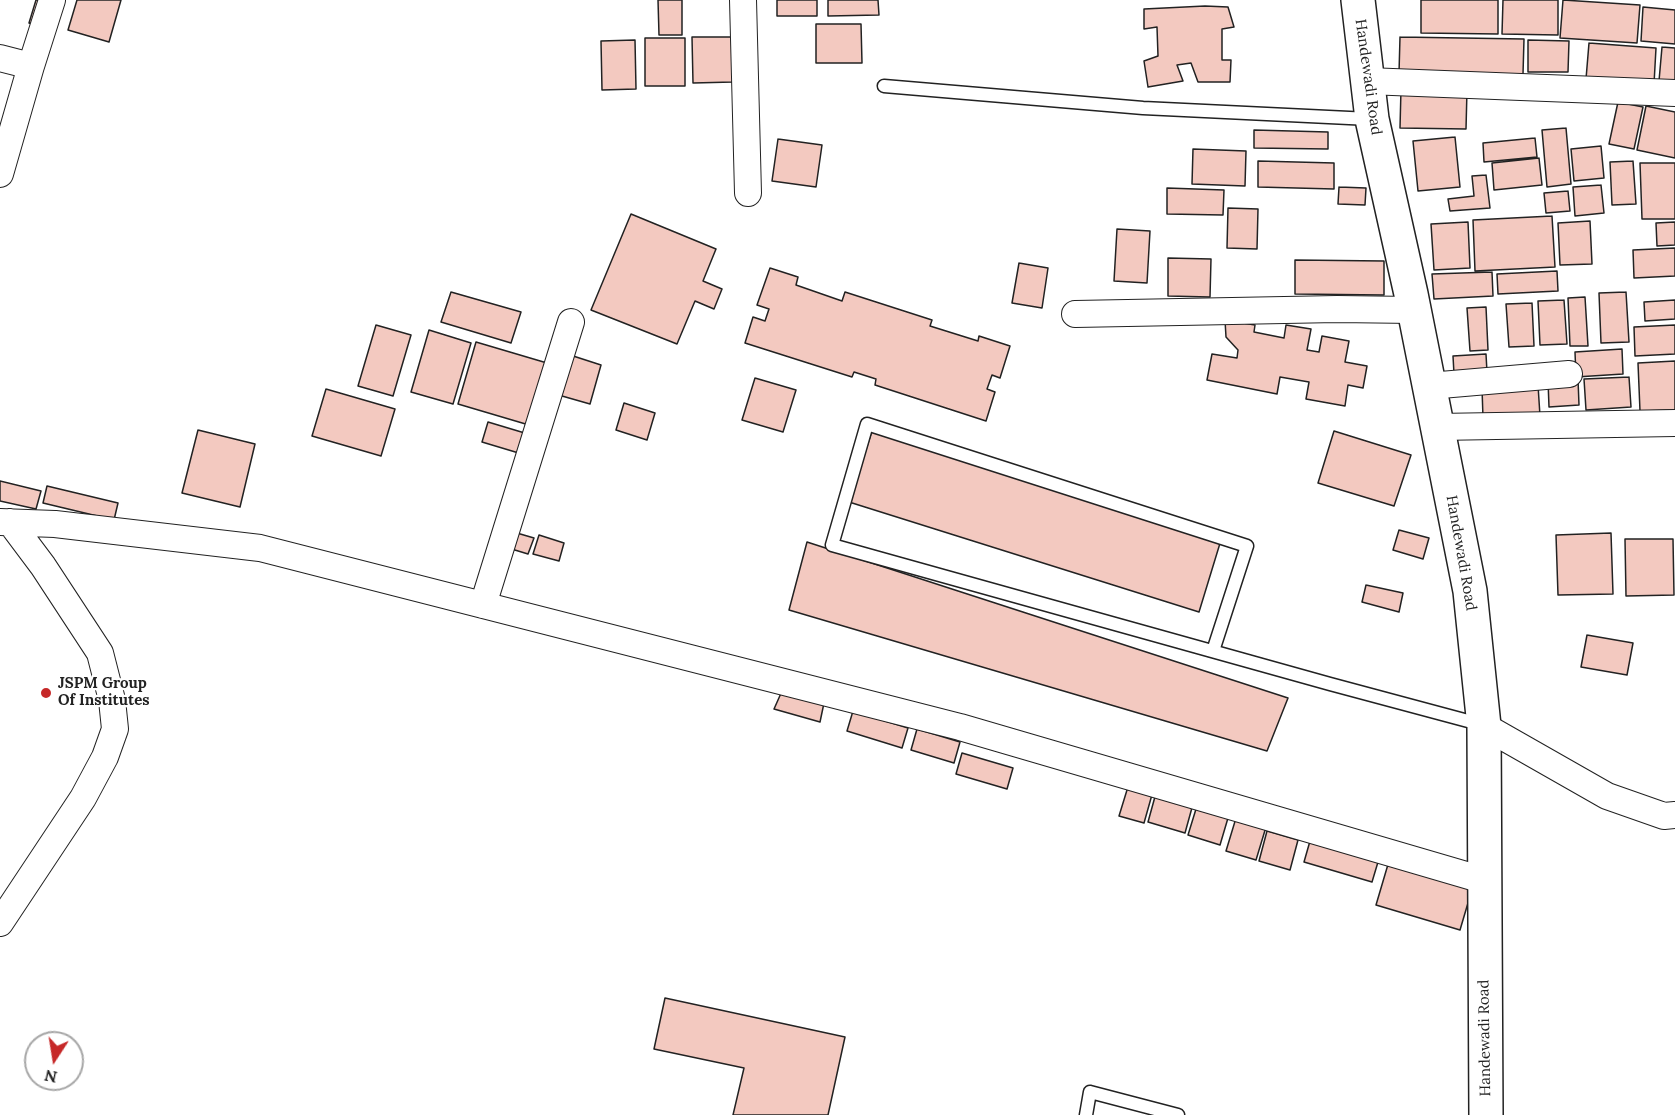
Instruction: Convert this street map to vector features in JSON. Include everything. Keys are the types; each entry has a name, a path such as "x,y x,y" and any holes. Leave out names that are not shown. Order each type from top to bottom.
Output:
{"main road":[{"name":"Handewadi Road","path":"1358,0 1372,119 1414,310 1470,591 1484,726 1486,1115"}],"street":[{"path":"0,174 52,0"},
{"path":"743,0 748,193"},
{"path":"0,58 31,66"},
{"path":"1367,81 1675,93"},
{"path":"1075,314 1337,309 1414,310"},
{"path":"483,605 571,322"},
{"path":"1429,386 1569,374"},
{"path":"1437,427 1675,423"},
{"path":"5,522 55,524 260,548 960,727 1484,880"},
{"path":"0,923 83,798 105,757 116,729 112,700 100,653 43,566 5,522"},
{"path":"1484,726 1607,796 1664,816 1675,815"}],"lane":[{"path":"884,87 1143,108 1372,119"},
{"path":"1214,651 1247,546 867,424 832,545 1484,726"},
{"path":"1086,1115 1090,1092 1178,1115"}],"building":[{"path":"36,0 49,0 41,27 29,23"},
{"path":"77,0 121,0 109,42 68,30"},
{"path":"658,0 682,0 682,35 659,35"},
{"path":"777,0 817,0 817,16 777,16"},
{"path":"828,0 878,0 879,15 828,16"},
{"path":"1421,0 1498,0 1498,34 1421,33"},
{"path":"1503,0 1558,0 1558,35 1502,34"},
{"path":"1563,0 1640,5 1637,43 1560,38"},
{"path":"1228,7 1234,27 1222,29 1222,60 1231,60 1230,82 1198,82 1191,63 1177,65 1183,81 1148,87 1144,61 1158,56 1157,27 1144,29 1144,9"},
{"path":"1643,7 1675,10 1675,44 1641,41"},
{"path":"816,24 861,24 862,63 816,63"},
{"path":"692,37 732,37 733,82 693,83"},
{"path":"1400,37 1524,39 1523,74 1399,73"},
{"path":"645,38 685,38 685,86 645,86"},
{"path":"635,40 636,89 602,90 601,41"},
{"path":"1528,40 1569,41 1568,72 1528,72"},
{"path":"1589,43 1656,48 1654,84 1586,79"},
{"path":"1662,47 1675,48 1675,82 1659,81"},
{"path":"1401,89 1467,90 1466,129 1400,128"},
{"path":"1618,102 1643,107 1634,149 1609,144"},
{"path":"1646,106 1675,112 1675,158 1637,150"},
{"path":"1566,128 1571,184 1547,187 1542,130"},
{"path":"1254,130 1328,132 1328,149 1254,148"},
{"path":"1455,137 1460,187 1418,191 1413,141"},
{"path":"1535,138 1537,157 1484,162 1483,143"},
{"path":"778,139 822,145 816,187 772,181"},
{"path":"1601,146 1604,178 1574,181 1571,149"},
{"path":"1193,149 1246,151 1245,186 1192,184"},
{"path":"1539,158 1542,185 1494,190 1492,163"},
{"path":"1258,161 1334,163 1334,189 1258,187"},
{"path":"1633,161 1636,204 1612,205 1610,162"},
{"path":"1640,163 1675,163 1675,219 1642,219"},
{"path":"1486,175 1490,208 1450,211 1448,199 1474,196 1472,176"},
{"path":"1601,185 1604,213 1575,216 1573,187"},
{"path":"1339,187 1366,188 1365,205 1338,204"},
{"path":"1167,188 1224,190 1223,215 1167,214"},
{"path":"1568,191 1570,211 1546,213 1544,193"},
{"path":"1228,208 1258,209 1257,249 1227,248"},
{"path":"631,214 716,249 703,281 722,289 714,309 695,301 677,344 591,310"},
{"path":"1552,216 1555,267 1475,271 1473,220"},
{"path":"1590,221 1592,264 1560,265 1558,223"},
{"path":"1468,222 1470,268 1434,270 1431,224"},
{"path":"1675,222 1675,245 1657,246 1656,223"},
{"path":"1117,229 1150,231 1147,283 1114,281"},
{"path":"1675,248 1675,276 1634,278 1633,250"},
{"path":"1168,258 1211,259 1210,297 1168,296"},
{"path":"1295,260 1384,261 1384,295 1295,294"},
{"path":"1019,263 1048,268 1042,308 1012,303"},
{"path":"770,268 798,277 796,285 842,301 845,292 932,320 930,326 978,341 979,336 1010,346 1000,378 992,375 987,389 995,392 986,421 875,385 876,379 854,372 852,377 745,343 753,317 765,321 769,309 757,305"},
{"path":"1557,271 1558,291 1498,294 1497,274"},
{"path":"1492,272 1493,296 1434,299 1432,274"},
{"path":"451,292 521,312 511,343 441,322"},
{"path":"1626,292 1629,342 1601,343 1599,293"},
{"path":"1585,297 1588,346 1570,346 1568,298"},
{"path":"1564,300 1567,344 1540,345 1538,301"},
{"path":"1675,300 1675,319 1645,321 1644,302"},
{"path":"1532,303 1534,346 1509,347 1506,304"},
{"path":"1486,307 1488,350 1470,351 1467,308"},
{"path":"1225,320 1255,325 1254,332 1284,338 1286,325 1311,329 1307,350 1319,352 1322,336 1349,341 1345,362 1367,366 1363,388 1348,385 1345,406 1306,399 1309,382 1280,377 1277,394 1207,380 1212,354 1237,358 1238,350 1226,337"},
{"path":"376,325 411,335 393,396 358,386"},
{"path":"1675,325 1675,354 1635,356 1634,327"},
{"path":"429,330 471,343 453,404 411,392"},
{"path":"476,342 547,363 529,425 458,404"},
{"path":"1622,349 1623,374 1576,377 1575,352"},
{"path":"567,354 601,365 590,404 555,394"},
{"path":"1486,354 1487,372 1454,374 1453,356"},
{"path":"1675,361 1675,410 1640,411 1638,363"},
{"path":"1629,377 1631,407 1586,410 1584,379"},
{"path":"755,378 796,390 783,432 742,420"},
{"path":"1578,379 1579,405 1549,407 1548,381"},
{"path":"1538,385 1540,416 1483,418 1482,388"},
{"path":"326,389 395,409 381,456 312,436"},
{"path":"624,403 655,413 647,440 616,430"},
{"path":"488,422 528,434 522,454 482,442"},
{"path":"198,430 255,444 240,507 182,493"},
{"path":"872,431 1221,540 1199,612 849,502"},
{"path":"1334,431 1411,455 1394,506 1318,483"},
{"path":"0,481 41,491 36,509 0,501"},
{"path":"47,486 118,503 114,520 43,503"},
{"path":"1399,530 1429,538 1423,559 1393,550"},
{"path":"510,531 534,538 528,554 505,547"},
{"path":"1611,533 1613,594 1558,595 1556,535"},
{"path":"539,535 564,543 559,561 533,554"},
{"path":"1625,539 1673,539 1674,595 1626,596"},
{"path":"807,542 1288,698 1267,751 789,610"},
{"path":"1366,585 1403,593 1399,612 1362,602"},
{"path":"1587,635 1633,643 1627,675 1581,667"},
{"path":"782,691 824,703 820,722 774,709"},
{"path":"853,711 908,728 902,748 847,731"},
{"path":"917,729 960,742 954,763 911,750"},
{"path":"962,753 1013,768 1007,789 956,774"},
{"path":"1131,777 1155,784 1144,823 1119,816"},
{"path":"1156,793 1193,804 1185,833 1148,822"},
{"path":"1196,809 1228,818 1220,845 1188,835"},
{"path":"1236,818 1266,827 1256,860 1226,851"},
{"path":"1267,831 1298,840 1290,870 1259,861"},
{"path":"1310,841 1378,862 1372,882 1304,862"},
{"path":"1389,861 1473,886 1460,930 1376,905"},
{"path":"665,998 845,1037 828,1115 733,1115 744,1068 654,1049"}],"place":[{"name":"JSPM Group Of Institutes","path":"46,693"}]}
